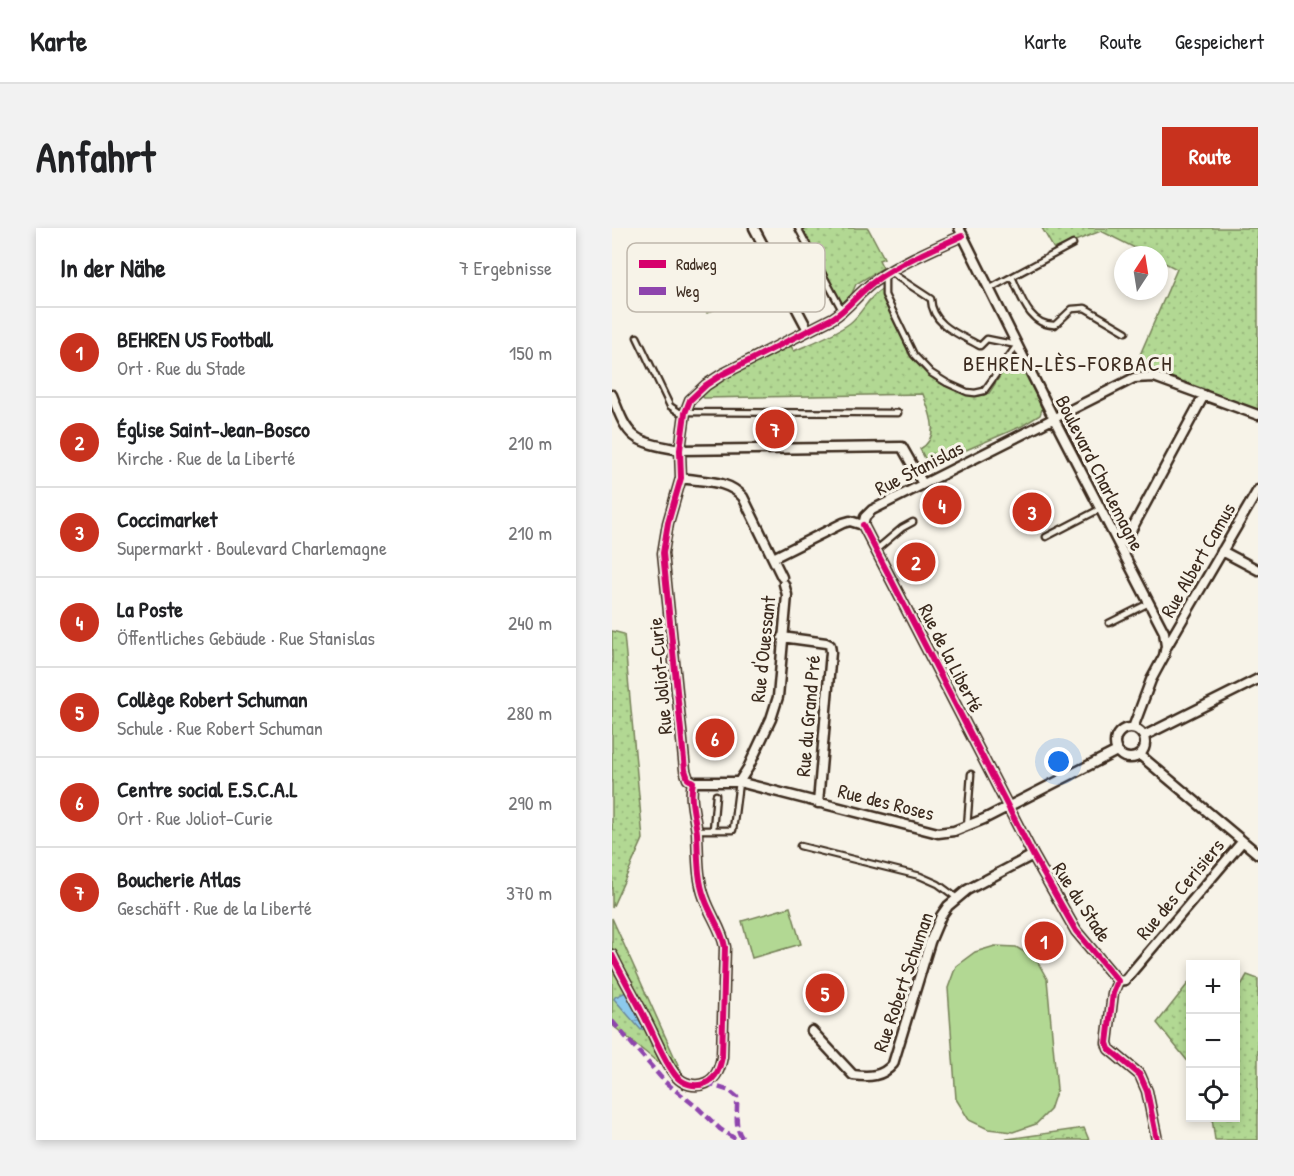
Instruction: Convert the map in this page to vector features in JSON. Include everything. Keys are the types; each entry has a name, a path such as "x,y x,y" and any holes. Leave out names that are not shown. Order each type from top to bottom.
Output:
{"street":[{"path":"754,228 762,243"},
{"path":"685,413 690,400 706,385 742,363 843,312 860,292 960,232"},
{"name":"Boulevard Charlemagne","path":"960,232 1053,419 1164,632 1166,646"},
{"path":"798,312 808,330"},
{"name":"Rue Stanislas","path":"863,525 865,517 872,510 1118,385 1141,376 1154,377 1258,415"},
{"path":"612,395 623,424 630,433 649,443 680,450 902,447 923,484"},
{"path":"1119,544 1127,538 1204,395"},
{"name":"Rue Joliot-Curie","path":"612,955 676,1076 689,1085 706,1083 714,1077 720,1068 722,1057 725,947 723,937 704,898 699,869 691,793 693,782 688,779 685,770 663,553 668,524 681,478 680,450 685,413"},
{"name":"Rue d'Ouessant","path":"681,478 725,484 743,497 783,580 787,595 778,697 771,719 739,782"},
{"name":"Rue Albert Camus","path":"1166,646 1258,490"},
{"path":"773,558 843,523 850,521 863,525"},
{"name":"Rue de la Liberté","path":"863,525 1009,807"},
{"path":"1222,551 1258,570"},
{"name":"Rue du Grand Pré","path":"782,637 830,645 818,803"},
{"path":"1133,728 1151,680 1164,656 1166,646"},
{"path":"1144,736 1257,683"},
{"path":"1126,728 1140,731 1144,736 1146,745 1140,755 1130,758 1122,756 1117,751 1115,745 1117,736 1126,728"},
{"name":"Rue des Roses","path":"693,782 739,782 938,832 954,831 1009,807 1117,751"},
{"path":"1140,755 1258,854"},
{"name":"Rue du Stade","path":"1009,807 1076,931 1118,981"},
{"name":"Rue des Cerisiers","path":"1118,981 1125,980 1242,842"},
{"name":"Rue Robert Schuman","path":"812,1031 853,1075 872,1077 887,1071 893,1064 940,916 967,890 1033,855"},
{"path":"1118,981 1113,993 1107,1042 1109,1049 1140,1075 1147,1091 1157,1140"}],"lane":[{"path":"798,228 806,243"},
{"path":"989,289 1073,244"},
{"path":"887,274 931,299 932,309 942,325 980,346 987,339 1017,345 984,391 967,392 947,383 931,373 912,353 885,295 887,274"},
{"path":"1012,277 1029,313 1040,323 1055,325 1072,309 1084,308 1126,332"},
{"path":"825,278 843,312"},
{"path":"637,337 670,406 685,413 898,413"},
{"path":"1046,537 1100,509"},
{"path":"876,550 902,528 913,522"},
{"path":"1109,623 1149,603"},
{"path":"967,827 971,774"},
{"path":"696,830 733,830 739,782"},
{"path":"712,830 716,795"},
{"path":"800,846 920,876 938,884 957,898"}],"green space":[{"path":"798,228 868,228 884,258 879,260 883,268 856,284 850,298 837,307 825,283 825,243 805,243"},
{"path":"1042,228 1258,228 1258,410 1153,371 1133,371 1164,300 1168,300 1168,290 1177,269 1168,264 1168,246 1131,246 1101,231 1054,249"},
{"path":"882,289 883,296 906,341 908,353 926,373 938,382 964,394 978,396 989,393 1013,356 1019,358 1042,409 1040,415 1022,426 929,466 920,449 931,438 932,431 932,423 923,394 704,398 700,394 732,374 791,346 794,351 837,331 850,323"},
{"path":"612,631 624,634 643,839 612,908"},
{"path":"790,907 801,944 752,958 742,921"},
{"path":"612,918 688,1087 612,1025"},
{"path":"995,946 1016,947 1036,959 1047,979 1057,1089 1050,1110 1036,1124 1013,1132 988,1129 969,1120 956,1099 948,988 956,966 975,952"},
{"path":"1247,975 1258,979 1258,1140 1215,1140 1213,1122 1240,1122 1240,987"},
{"path":"1186,986 1186,1059 1157,1023"},
{"path":"1084,1128 1089,1140 1000,1140"}],"water":[{"path":"626,992 644,1029 641,1030 614,999"}],"marked path":[{"path":"612,1021 665,1082 720,1129 737,1140"},
{"path":"706,1083 730,1091 737,1097 737,1125 744,1140"}],"cycle path":[{"path":"612,955 671,1070 686,1083 694,1085 710,1081 717,1072 722,1057 725,947 705,899 698,866 697,833 692,801 693,782 688,779 685,770 663,553 668,523 681,478 680,450 685,413 690,400 706,385 723,374 833,318 869,285 894,268 962,236"},
{"path":"863,525 1033,855 1076,931 1118,981 1113,993 1107,1043 1109,1049 1140,1075 1147,1091 1157,1140"}],"place":[{"name":"Boucherie Atlas","path":"775,429"},
{"name":"La Poste","path":"942,505"},
{"name":"Coccimarket","path":"1032,512"},
{"name":"Église Saint-Jean-Bosco","path":"916,562"},
{"name":"Centre social E.S.C.A.L","path":"715,738"},
{"name":"BEHREN US Football","path":"1044,941"},
{"name":"Collège Robert Schuman","path":"825,993"}],"district":[{"name":"BEHREN-LÈS-FORBACH","path":"1068,363"}]}
